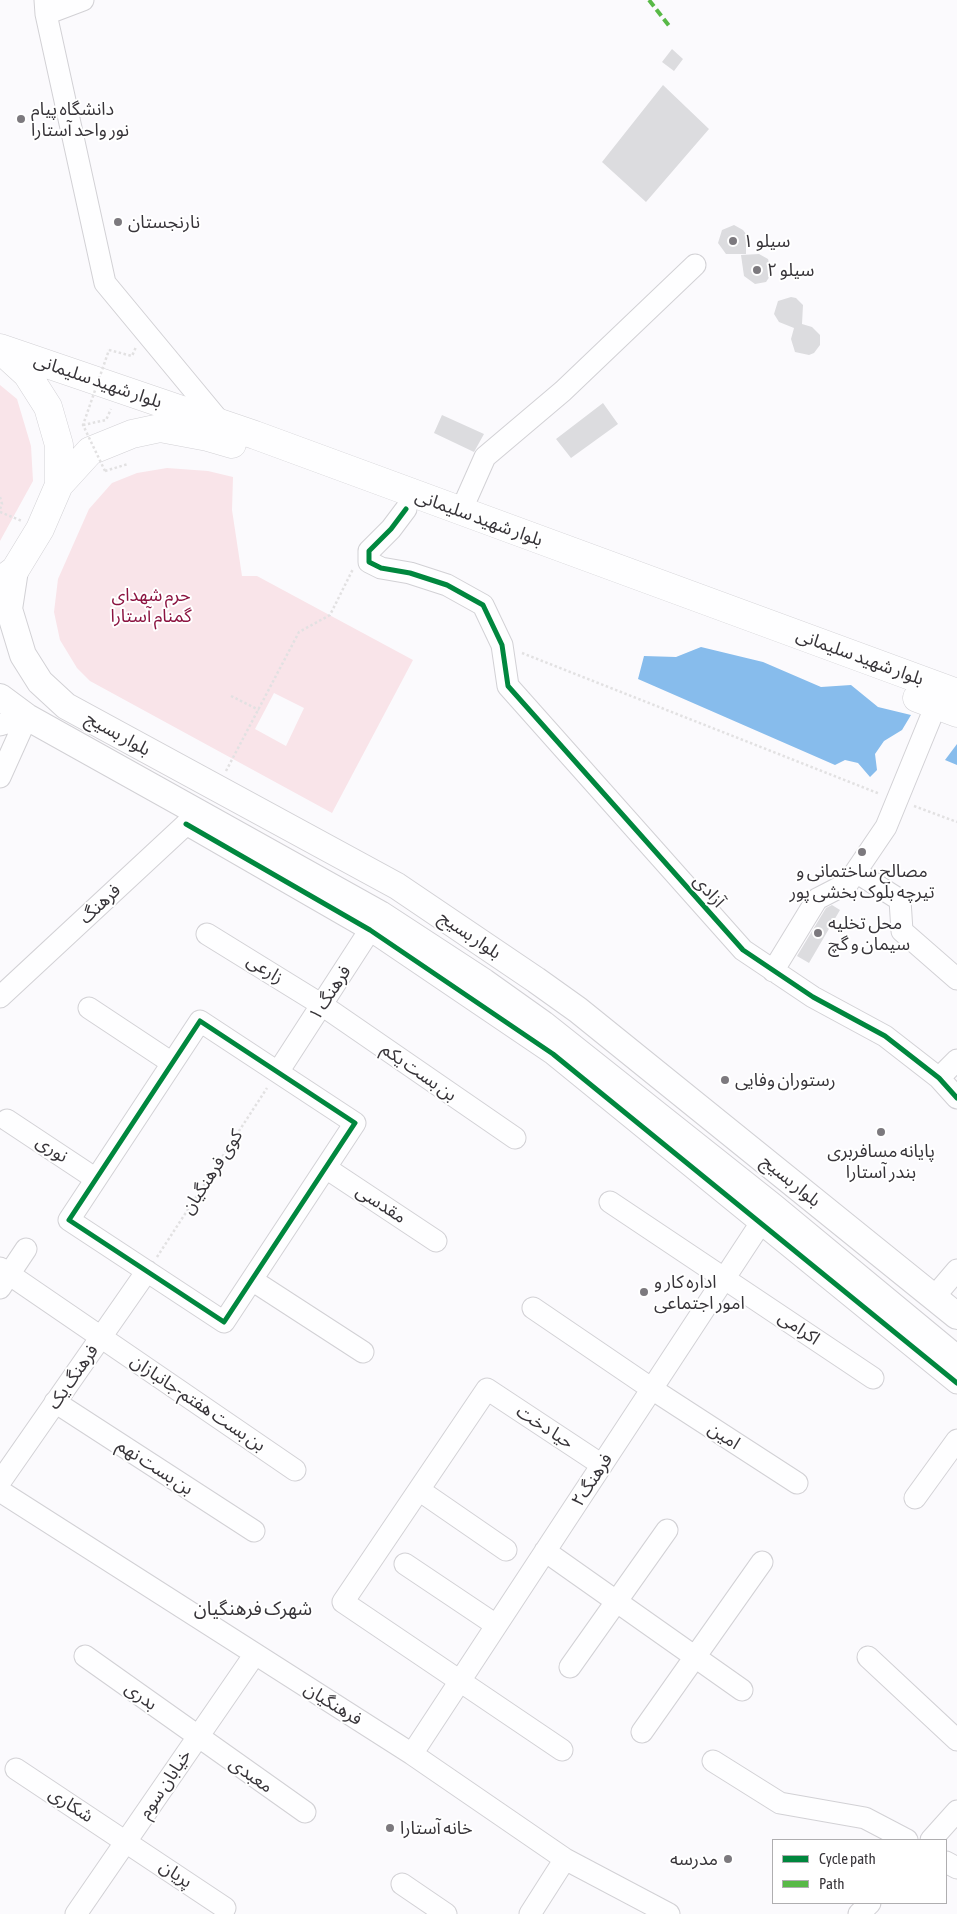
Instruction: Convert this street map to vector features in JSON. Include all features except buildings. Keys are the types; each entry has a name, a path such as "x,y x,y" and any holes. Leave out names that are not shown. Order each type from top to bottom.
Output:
{"highway":[{"name":"بلوار شهید سلیمانی","path":"0,348 221,423 461,511 950,704"},
{"path":"0,348 27,374 48,407 59,445 59,485 40,529 7,576"},
{"name":"بلوار شهید سلیمانی","path":"59,485 90,451 132,434 160,428 208,437 254,450 406,508 950,704"}],"main road":[{"name":"بلوار بسیج","path":"7,576 9,609 22,655 40,682 66,706 397,886 578,1010 957,1316"},
{"name":"بلوار بسیج","path":"0,697 27,717 192,818 375,922 543,1024 766,1215 957,1359"},
{"path":"375,922 397,886"}],"street":[{"path":"83,0 46,7 105,283 221,423"},
{"path":"461,511 485,457 563,391 695,264"},
{"path":"369,562 369,551 391,529 406,508"},
{"name":"آزادی","path":"369,562 381,568 410,573 447,585 483,605 502,645 508,686 743,950 813,998 885,1036 939,1078 957,1098"},
{"path":"773,971 817,899 848,883 886,827 897,800 950,704"},
{"path":"0,725 27,717"},
{"path":"0,777 27,717"},
{"name":"فرهنگ","path":"0,996 192,818"},
{"path":"856,872 900,900 902,931 957,979"},
{"name":"فرهنگ ۱","path":"278,1072 375,922"},
{"name":"زارعی","path":"207,934 322,1005"},
{"name":"بن بست یکم","path":"322,1005 515,1138"},
{"path":"89,1008 172,1063"},
{"path":"200,1020 278,1072 355,1123 224,1322 69,1220 200,1020"},
{"path":"939,1078 957,1060"},
{"name":"نوری","path":"7,1120 96,1179"},
{"name":"مقدسی","path":"326,1168 436,1241"},
{"name":"اکرامی","path":"610,1202 873,1378"},
{"path":"766,1215 957,1383"},
{"name":"فرهنگ۲","path":"412,1754 766,1215"},
{"path":"3,1277 26,1249"},
{"path":"934,1297 957,1270"},
{"name":"فرهنگ یک","path":"0,1482 147,1271"},
{"name":"بن بست هفتم-جانبازان","path":"3,1277 101,1336 295,1470"},
{"path":"252,1280 363,1352"},
{"name":"امین","path":"533,1308 652,1389 797,1483"},
{"name":"حیا دخت","path":"419,1490 488,1389 602,1465"},
{"name":"بن بست نهم","path":"55,1402 254,1531"},
{"path":"915,1498 957,1440"},
{"name":"فرهنگیان","path":"0,1490 412,1754 565,1859 668,1914"},
{"path":"506,1550 419,1490 343,1602 562,1750"},
{"path":"570,1668 667,1530"},
{"path":"545,1551 742,1690"},
{"path":"642,1732 762,1562"},
{"path":"405,1564 496,1625"},
{"name":"خیابان سوم","path":"76,1914 255,1654"},
{"name":"بدری","path":"85,1656 198,1737"},
{"path":"868,1657 957,1740"},
{"name":"معبدی","path":"198,1737 305,1812"},
{"path":"713,1761 780,1803 865,1818 905,1839"},
{"name":"شکاری","path":"16,1769 126,1841"},
{"path":"932,1839 957,1811"},
{"name":"پریان","path":"126,1841 225,1908"},
{"path":"530,1914 565,1859"},
{"path":"402,1884 446,1914"},
{"path":"859,1914 869,1904"}],"path":[{"path":"128,464 105,472 83,424 109,350 132,356"},
{"path":"83,424 106,420"},
{"path":"0,497 2,504 0,509"},
{"path":"217,788 299,632 330,615 354,568 369,562"},
{"path":"502,645 957,822"},
{"path":"231,696 259,710"}],"green space":[{"path":"0,385 17,399 31,446 33,481 0,541"},
{"name":"حرم شهدای گمنام آستارا","path":"167,468 208,471 233,477 232,510 242,576 257,576 413,660 332,813 90,681 77,668 60,640 54,612 58,579 89,509 112,483 137,473","holes":["274,693 304,708 286,746 255,729"]}],"water":[{"path":"701,647 763,662 821,687 851,685 878,707 911,715 902,730 884,741 875,754 877,770 870,777 858,763 845,760 835,765 638,679 644,656 676,657"},
{"path":"957,744 957,765 945,760"}],"marked path":[{"path":"649,0 670,27"}],"cycle path":[{"path":"406,509 391,529 369,551 369,562 381,568 410,573 447,585 483,605 502,645 508,686 743,950 813,997 885,1036 939,1078 957,1098"},
{"path":"186,824 370,930 553,1054 957,1383"},
{"path":"200,1021 355,1123 224,1322 69,1220 200,1021"}],"place":[{"name":"دانشگاه پیام نور واحد آستارا","path":"21,119"},
{"name":"نارنجستان","path":"118,222"},
{"name":"سیلو ۱","path":"733,241"},
{"name":"سیلو ۲","path":"757,270"},
{"name":"مصالح ساختمانی و تیرچه بلوک بخشی پور","path":"862,852"},
{"name":"محل تخلیه سیمان و گچ","path":"818,933"},
{"name":"رستوران وفایی","path":"725,1080"},
{"name":"پایانه مسافربری بندر آستارا","path":"881,1132"},
{"name":"اداره کار و امور اجتماعی","path":"644,1292"},
{"name":"خانه آستارا","path":"390,1828"},
{"name":"مدرسه","path":"728,1859"}],"district":[{"name":"شهرک فرهنگیان","path":"253,1609"}]}
